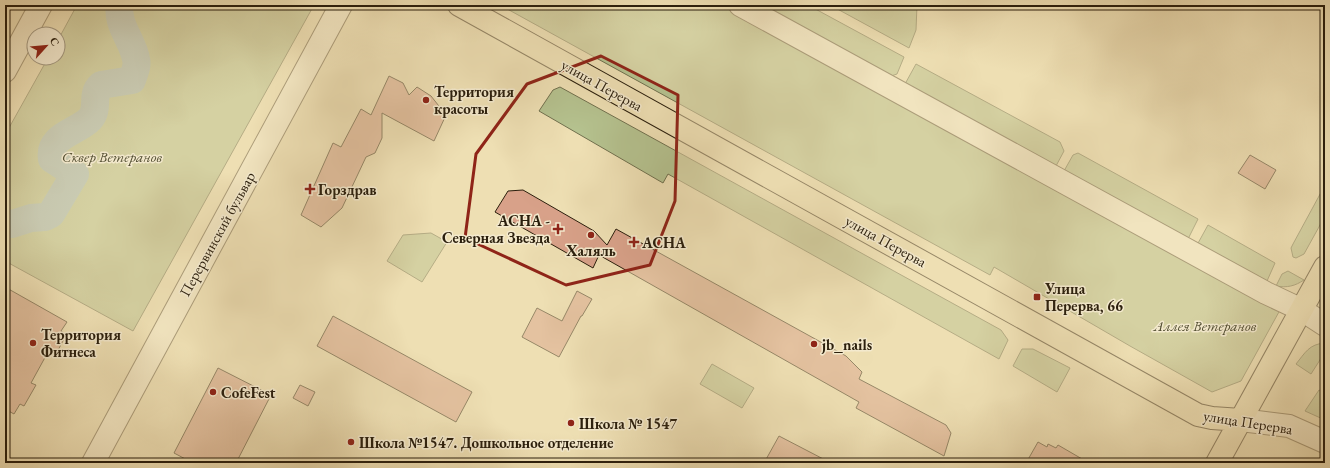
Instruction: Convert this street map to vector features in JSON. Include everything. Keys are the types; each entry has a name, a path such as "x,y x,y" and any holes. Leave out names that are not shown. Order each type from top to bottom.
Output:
{"main road":[{"name":"улица Перерва","path":"458,5 1198,415 1212,418 1241,420"},
{"path":"1216,463 1325,267"}],"street":[{"path":"5,71 41,5"},
{"name":"Перервинский бульвар","path":"93,463 341,5"},
{"path":"740,5 1266,293 1302,310 1325,325"},
{"name":"улица Перерва","path":"1241,420 1289,426 1325,442"}],"highlighted area":[{"path":"601,56 678,95 675,201 650,265 566,285 465,238 476,154 527,84"}],"green space":[{"name":"Сквер Ветеранов","path":"77,5 314,5 133,331 5,261 5,135 44,66 66,66 66,26"},
{"name":"Аллея Ветеранов","path":"500,5 723,5 1280,310 1241,381 1212,392 994,267 990,275"},
{"path":"761,5 808,5 904,57 897,74 891,76"},
{"path":"830,5 917,5 916,30 909,48"},
{"path":"916,64 1060,142 1064,151 1056,166 905,84"},
{"path":"560,87 1001,330 1008,340 999,359 668,174 663,183 539,111 553,90"},
{"path":"1078,153 1198,219 1188,239 1064,171 1073,155"},
{"path":"1325,185 1325,216 1304,254 1296,258 1293,257 1291,248"},
{"path":"1208,225 1275,263 1267,281 1197,245"},
{"path":"431,233 447,242 422,282 387,261 403,235"},
{"path":"1288,271 1304,280 1291,286 1276,286 1282,274"},
{"path":"1325,343 1325,352 1311,374 1296,364 1311,347"},
{"path":"1022,349 1033,349 1070,368 1057,392 1013,366"},
{"path":"712,364 754,388 742,408 700,384"},
{"path":"1319,390 1325,393 1325,420 1305,411"}],"building":[{"path":"389,76 403,83 409,95 417,87 431,96 446,115 434,141 382,113 382,138 375,153 366,157 342,208 321,227 301,215 333,143 341,147 361,109 371,115"},
{"path":"1250,155 1276,170 1265,189 1238,173"},
{"path":"523,190 594,231 607,245 616,229 846,356 862,372 859,379 946,425 951,433 944,456 856,408 859,402 599,255 593,268 495,212 508,191"},
{"name":"Территория Фитнеса","path":"5,287 67,322 61,331 66,335 55,356 48,352 31,383 36,385 24,406 20,404 14,414 5,409"},
{"path":"577,291 592,299 559,357 522,337 537,308 562,321"},
{"path":"333,316 472,392 456,422 317,346"},
{"path":"218,368 271,395 236,463 193,463 174,453"},
{"path":"300,385 315,392 308,406 293,398"},
{"path":"779,436 831,463 764,463"},
{"path":"1038,442 1047,447 1048,444 1056,448 1058,445 1089,463 1026,463"}],"waterway":[{"path":"12,224 31,218 45,217 51,214 75,174 52,159 52,151 55,144 59,139 90,119 93,115 96,93 101,85 132,80 136,70 136,62 132,46 120,19 120,5"}],"place":[{"name":"Территория красоты","path":"426,100"},
{"name":"Горздрав","path":"310,189"},
{"name":"АСНА - Северная Звезда","path":"558,229"},
{"name":"Халяль","path":"591,235"},
{"name":"АСНА","path":"634,242"},
{"name":"Улица Перерва, 66","path":"1037,297"},
{"name":"Территория Фитнеса","path":"33,343"},
{"name":"jb_nails","path":"814,344"},
{"name":"CofeFest","path":"213,392"},
{"name":"Школа № 1547","path":"571,423"},
{"name":"Школа №1547. Дошкольное отделение","path":"351,442"}]}
